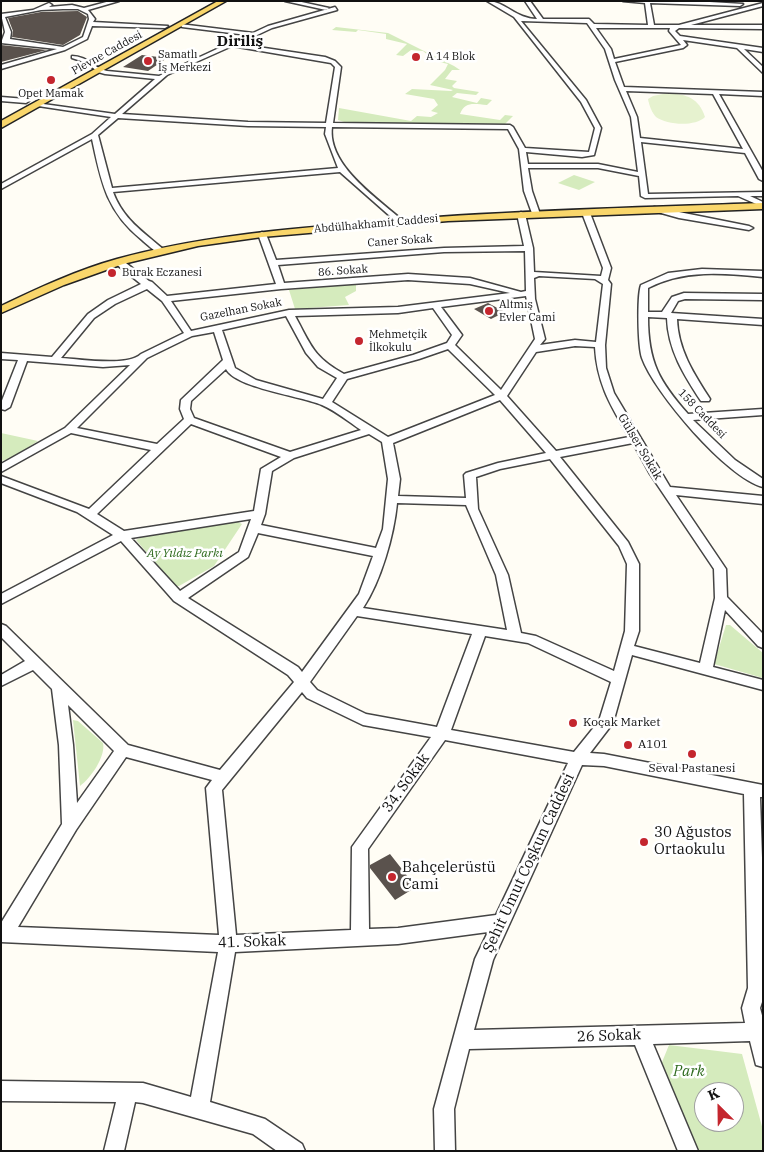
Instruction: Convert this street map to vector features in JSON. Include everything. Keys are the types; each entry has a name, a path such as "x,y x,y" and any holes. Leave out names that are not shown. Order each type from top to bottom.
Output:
{"main road":[{"name":"Plevne Caddesi","path":"1,125 164,26 209,1"},
{"name":"Plevne Caddesi","path":"1,115 178,27 223,1"},
{"name":"Abdülhakhamit Caddesi","path":"1,310 60,283 119,262 160,251 262,234 521,214 762,206"}],"street":[{"path":"42,9 55,1"},
{"path":"1,67 50,54 85,38 91,24 91,14 84,8 65,1"},
{"path":"65,48 3,40 8,32 1,16 42,9 84,8 117,1"},
{"path":"1,187 94,135 159,78 252,34 292,19 334,9 287,1"},
{"path":"484,1 521,21 584,101 598,128 592,154 582,155 522,150"},
{"path":"489,1 526,21 589,21 594,26 608,50 634,117 645,196 763,194"},
{"path":"527,1 541,21"},
{"path":"625,1 763,4 673,28"},
{"path":"648,2 649,21 652,27"},
{"path":"1,12 12,14"},
{"path":"91,24 164,26"},
{"path":"594,26 673,28 763,26"},
{"path":"178,27 252,34"},
{"path":"178,27 243,39"},
{"path":"612,62 681,48 684,45 680,38 672,31 673,28"},
{"path":"680,38 763,50"},
{"path":"230,44 333,62 338,67 328,134 342,170 399,222"},
{"path":"738,46 763,71"},
{"path":"50,54 74,57 118,73 159,78"},
{"path":"622,89 763,94"},
{"path":"715,92 763,179"},
{"path":"1,98 26,101"},
{"path":"38,104 117,116 248,124 510,126 517,136 522,150 528,191 536,214"},
{"path":"94,135 110,190 119,212 126,222 160,251"},
{"path":"638,140 746,151"},
{"path":"524,166 598,166 643,175"},
{"path":"110,190 342,170"},
{"path":"738,194 762,206"},
{"path":"657,209 679,216 750,228"},
{"name":"Gülser Sokak","path":"586,213 607,268 604,280 607,284 600,345 601,368 609,393 667,490 720,568 721,598 705,670"},
{"path":"216,328 230,370 252,382 326,403 368,431 387,441 502,396 536,349 540,340 527,293 530,277 529,248 521,214"},
{"path":"262,234 281,286"},
{"name":"Caner Sokak","path":"274,263 444,250 529,248"},
{"path":"119,262 149,284 165,299 189,334"},
{"name":"158 Caddesi","path":"763,274 706,272 674,274 655,279 644,287 647,357 666,394 685,418 740,470 763,484"},
{"path":"530,277 538,273 597,277 604,280"},
{"name":"86. Sokak","path":"165,299 281,286 408,277 470,281 527,293"},
{"path":"54,361 75,333 91,316 108,304 149,284"},
{"name":"Gazelhan Sokak","path":"1,469 69,430 144,356 189,334 289,313 398,310 527,293"},
{"path":"705,399 681,362 671,332 668,315 675,299 684,296 763,297"},
{"path":"326,403 343,377 416,357 450,345 456,335 436,306"},
{"path":"289,313 309,351 320,365 343,377"},
{"path":"644,314 763,322"},
{"path":"536,349 574,343 600,345"},
{"path":"1,479 81,509 122,536 179,598 293,671 312,694 364,719 577,759 606,723 632,631 633,564 624,545 552,454 502,396 450,345"},
{"path":"1,356 103,364 138,361"},
{"path":"3,410 23,359"},
{"path":"189,420 185,409 186,400 228,361"},
{"path":"685,418 763,412"},
{"path":"90,514 189,420"},
{"path":"189,420 290,456"},
{"path":"69,430 159,448"},
{"path":"179,598 244,554 259,514 267,469 290,456 368,431"},
{"path":"515,637 502,575 472,509 470,475 498,466 552,454 636,439"},
{"path":"199,1109 228,944 214,788 302,683 365,595 389,529 394,479 387,441"},
{"path":"667,490 690,494 751,497 763,500"},
{"path":"392,499 473,502"},
{"path":"1,600 122,536 259,514"},
{"path":"254,528 380,554"},
{"path":"721,598 763,643"},
{"path":"354,611 531,639 618,679"},
{"path":"1,629 123,750 223,778"},
{"name":"34. Sokak","path":"360,937 360,847 442,734 480,631"},
{"path":"627,649 763,685"},
{"path":"1,681 34,663"},
{"path":"59,685 66,746 70,825"},
{"path":"2,934 70,825 123,750"},
{"name":"Şehit Umut Coşkun Caddesi","path":"445,1151 444,1110 484,959 577,759 604,760 757,790"},
{"path":"757,790 760,988 751,1008 763,1058"},
{"name":"41. Sokak","path":"2,934 228,944 398,936 501,922"},
{"name":"26 Sokak","path":"462,1040 756,1032"},
{"path":"640,1035 688,1151"},
{"path":"1,1091 143,1093 258,1126 295,1151"},
{"path":"114,1151 128,1092"}],"green space":[{"path":"336,27 388,33 460,70 452,70 445,79 457,81 452,86 454,88 479,92 476,95 457,93 452,97 477,103 481,98 492,100 487,105 467,105 460,114 500,120 505,115 513,116 505,124 347,123 338,120 339,108 411,121 417,116 431,117 438,113 431,111 438,105 434,99 405,94 412,89 453,90 430,85 445,70 448,64 427,59 428,55 423,51 411,50 403,56 396,55 407,44 386,39 386,34 358,30 356,32 332,30"},
{"path":"663,94 677,94 689,97 698,104 705,117 688,124 661,120 653,113 648,99"},
{"path":"574,175 595,182 579,190 558,183"},
{"path":"356,284 356,291 345,297 349,305 295,309 289,290"},
{"path":"1,433 38,441 12,458 1,461"},
{"name":"Ay Yıldız Parkı","path":"236,521 242,524 214,566 179,586 175,586 136,540 144,536"},
{"path":"726,625 730,625 763,653 763,678 714,664"},
{"path":"73,720 78,721 103,743 102,754 97,766 89,778 80,786"},
{"name":"Park","path":"669,1045 742,1054 763,1130 763,1151 699,1151 660,1067"}],"building":[{"path":"78,11 87,17 80,35 63,45 12,37 13,31 8,18 41,12"},
{"path":"1,45 47,50 1,62"},
{"name":"Samatlı İş Merkezi","path":"142,55 167,58 148,71 123,67"},
{"name":"Altmış Evler Cami","path":"488,303 505,312 491,319 474,309"},
{"name":"Bahçelerüstü Cami","path":"390,854 416,887 395,900 370,868 370,865"}],"place":[{"name":"A 14 Blok","path":"416,57"},
{"name":"Samatlı İş Merkezi","path":"148,61"},
{"name":"Opet Mamak","path":"51,80"},
{"name":"Burak Eczanesi","path":"112,273"},
{"name":"Altmış Evler Cami","path":"489,311"},
{"name":"Mehmetçik İlkokulu","path":"359,341"},
{"name":"Koçak Market","path":"573,723"},
{"name":"A101","path":"628,745"},
{"name":"Seval Pastanesi","path":"692,754"},
{"name":"30 Ağustos Ortaokulu","path":"644,842"},
{"name":"Bahçelerüstü Cami","path":"392,877"}],"district":[{"name":"Diriliş","path":"240,42"}]}
